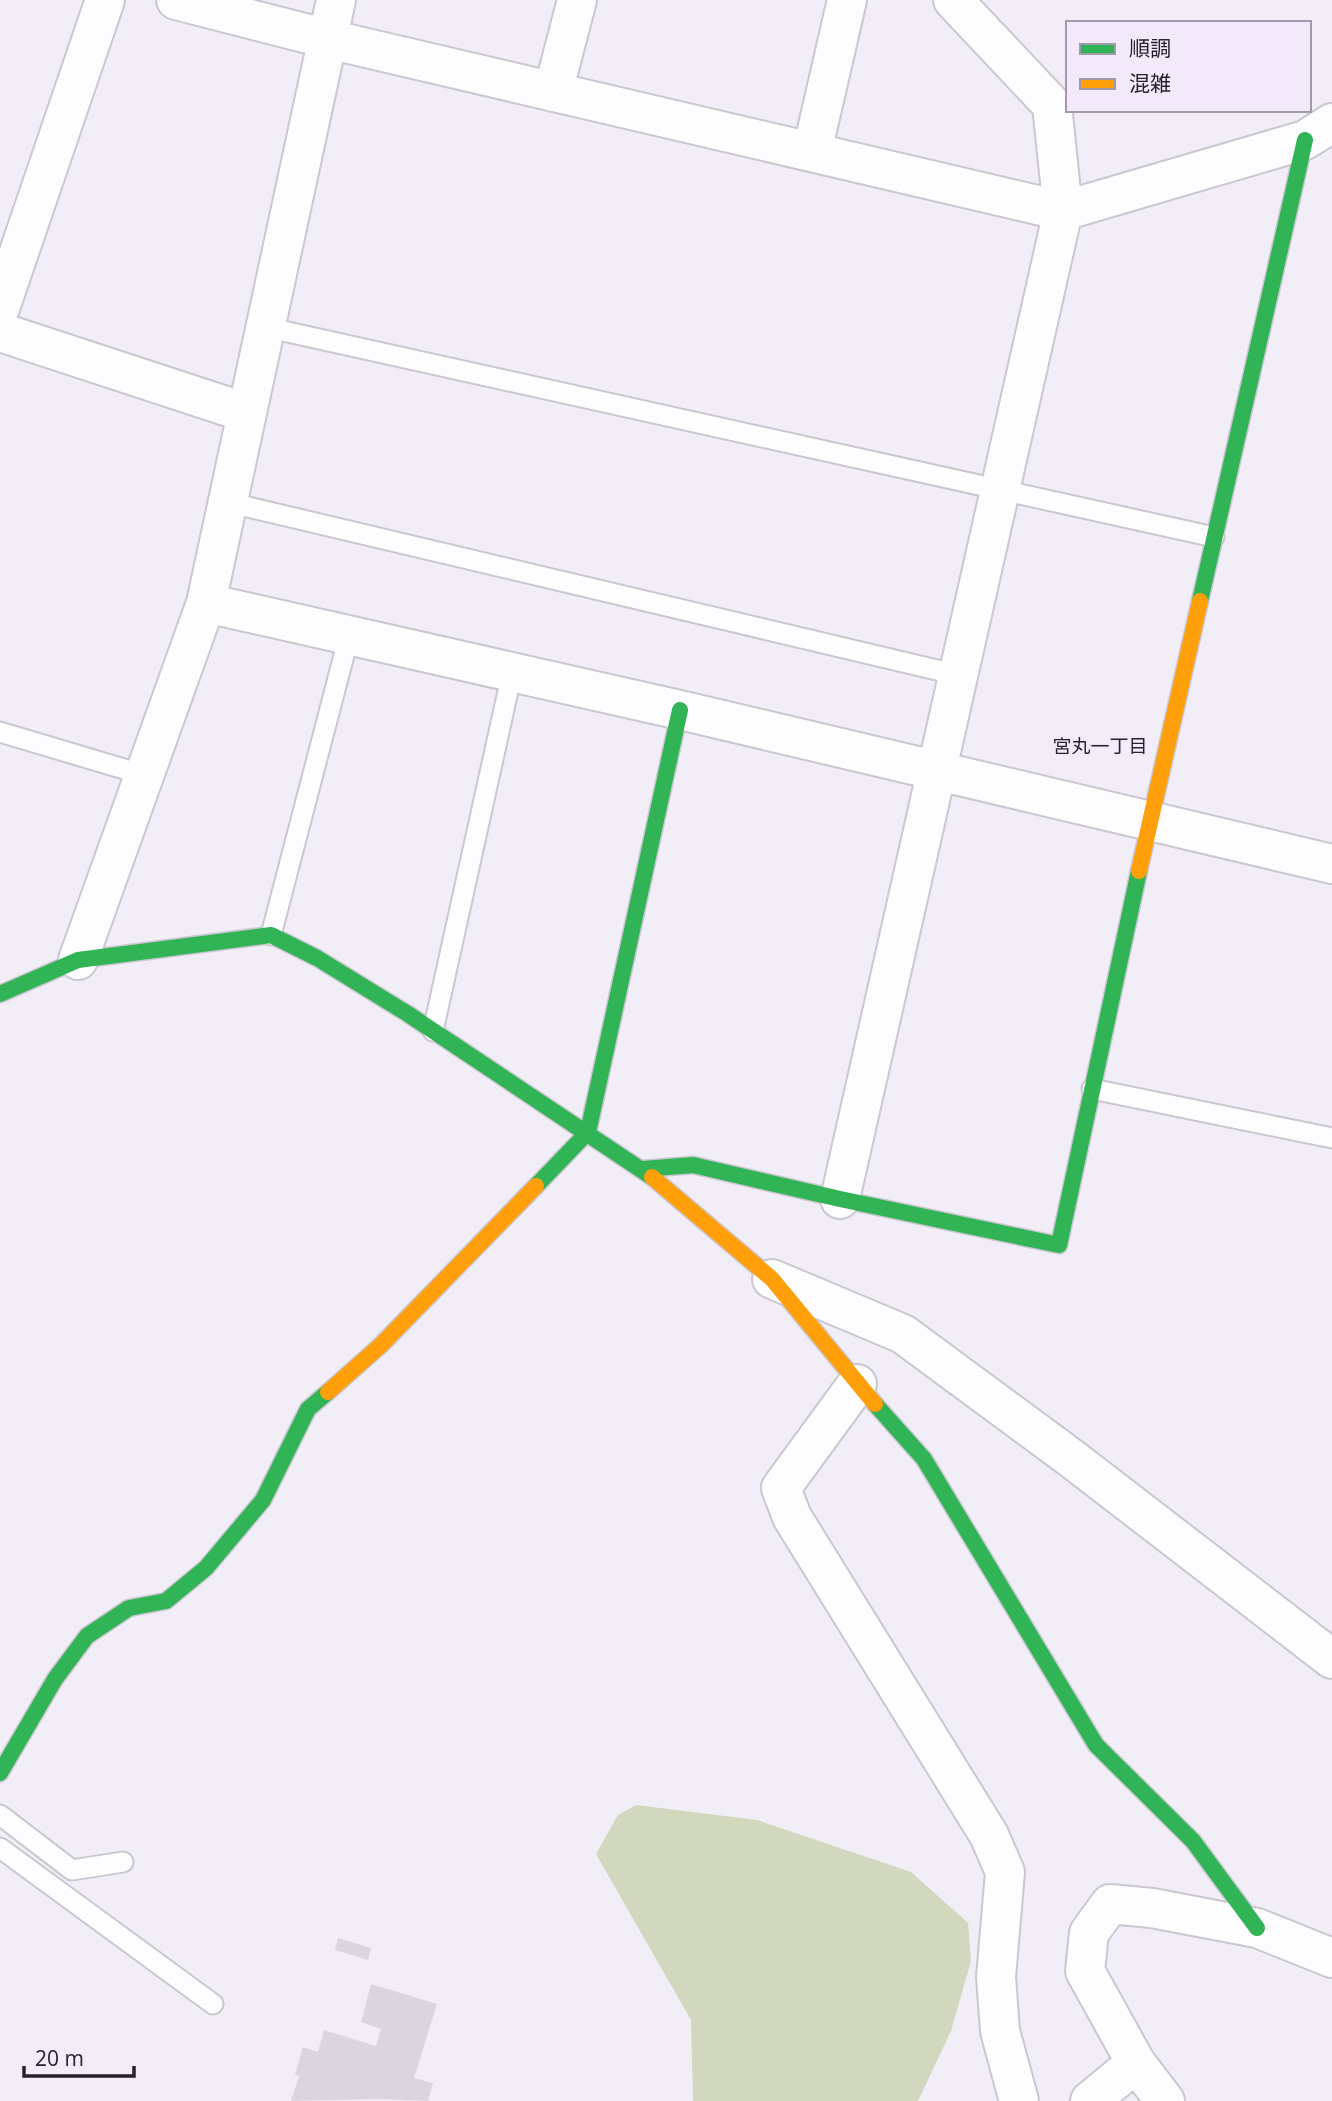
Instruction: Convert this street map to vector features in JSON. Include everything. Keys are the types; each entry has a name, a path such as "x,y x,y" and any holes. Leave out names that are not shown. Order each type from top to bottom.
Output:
{"street":[{"path":"0,308 105,0"},
{"path":"176,0 328,39 1063,211 1319,131"},
{"path":"78,960 206,603 336,0"},
{"path":"553,92 577,0"},
{"path":"812,152 847,0"},
{"path":"840,1199 1063,211 1052,105 953,0"},
{"path":"643,1169 693,1165 1059,1245 1214,537 1319,131"},
{"path":"0,332 247,413"},
{"path":"206,603 680,710 1332,864"},
{"path":"0,1773 55,1679 87,1636 129,1608 166,1601 206,1568 263,1500 308,1409 381,1345 588,1132 680,710"},
{"path":"0,994 78,960 271,935 317,958 643,1169 772,1279 924,1459 1096,1745 1193,1841 1257,1928"},
{"path":"772,1279 902,1334 1071,1458 1332,1659"},
{"path":"858,1384 781,1488 792,1517 989,1835 1005,1872 996,1977 1000,2031 1019,2101"},
{"path":"1165,2101 1136,2063 1085,1971 1089,1933 1110,1904 1152,1908 1257,1928 1332,1958"},
{"path":"1090,2101 1136,2063"}],"lane":[{"path":"265,327 1214,537"},
{"path":"227,502 958,675"},
{"path":"271,935 349,636"},
{"path":"433,1031 512,673"},
{"path":"0,732 144,775"},
{"path":"1092,1089 1332,1138"},
{"path":"0,1815 72,1870 123,1862"},
{"path":"0,1848 213,2004"}],"green space":[{"path":"636,1805 757,1820 911,1872 968,1923 971,1961 951,2031 918,2101 693,2101 691,2020 596,1854 618,1815"}],"building":[{"path":"338,1938 371,1948 368,1960 335,1950"},
{"path":"371,1984 437,2004 414,2078 433,2083 428,2101 291,2101 299,2076 295,2075 303,2047 318,2052 324,2030 376,2046 381,2029 361,2022"}],"traffic: fast":[{"path":"1200,601 1305,140"},
{"path":"536,1186 588,1132 680,710"},
{"path":"643,1169 693,1165 1059,1245 1139,871"},
{"path":"0,994 78,960 271,935 317,958 408,1014 652,1177"},
{"path":"0,1773 55,1679 87,1636 129,1608 166,1601 206,1568 263,1500 308,1409 328,1392"},
{"path":"875,1404 924,1459 1096,1745 1193,1841 1257,1928"}],"traffic: slow":[{"path":"1139,871 1200,601"},
{"path":"652,1177 772,1279 875,1404"},
{"path":"328,1392 381,1345 536,1186"}],"district":[{"name":"宮丸一丁目","path":"1100,746"}]}
